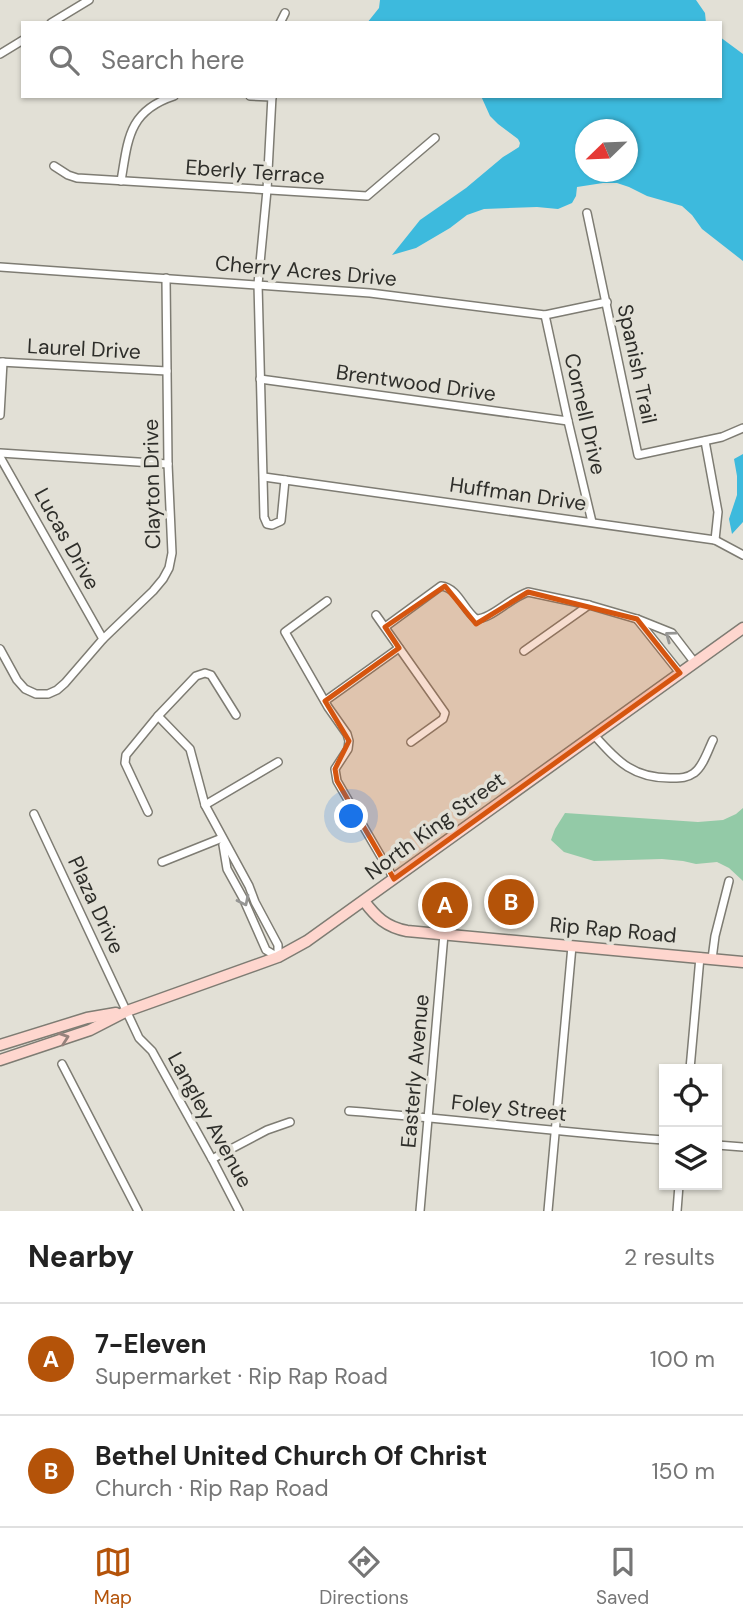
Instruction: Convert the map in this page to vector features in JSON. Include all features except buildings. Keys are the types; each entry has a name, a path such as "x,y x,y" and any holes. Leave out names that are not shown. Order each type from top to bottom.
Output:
{"main road":[{"name":"North King Street","path":"0,1060 90,1030 127,1012 278,957 307,941 743,628"},
{"name":"Rip Rap Road","path":"364,901 377,918 390,926 410,931 743,962"},
{"name":"North King Street","path":"0,1045 86,1018 127,1012"}],"street":[{"path":"54,21 89,0"},
{"path":"281,21 285,13"},
{"path":"0,54 21,41"},
{"path":"121,181 129,137 135,124 143,113 170,98"},
{"path":"272,98 258,284 264,517 267,524 281,521 285,480"},
{"name":"Eberly Terrace","path":"54,166 77,178 367,196 435,138"},
{"name":"Spanish Trail","path":"587,213 638,455 734,434 743,428"},
{"name":"Cherry Acres Drive","path":"0,267 370,293 545,315 607,302"},
{"name":"Clayton Drive","path":"0,649 25,689 36,694 48,694 57,690 103,639 153,591 169,568 172,553 166,278"},
{"name":"Cornell Drive","path":"545,315 592,522"},
{"path":"0,415 1,362"},
{"name":"Laurel Drive","path":"1,362 167,371"},
{"name":"Brentwood Drive","path":"260,379 568,421"},
{"path":"705,441 719,512 715,540"},
{"path":"0,455 168,464"},
{"name":"Lucas Drive","path":"0,455 103,639"},
{"name":"Huffman Drive","path":"264,477 715,540 743,555"},
{"path":"385,627 441,586 453,590 476,620 483,619 509,600 528,592 589,605 672,633 695,663"},
{"path":"327,601 285,632 346,734 348,749 335,769 337,781 394,879"},
{"path":"524,651 589,605"},
{"path":"376,615 445,713 443,719 411,742"},
{"path":"637,619 680,673"},
{"path":"325,701 400,648"},
{"path":"148,812 125,763 126,755 158,716 196,676 205,673 211,675 236,715"},
{"path":"158,716 190,749 205,805 278,945 278,957"},
{"path":"594,735 628,769 662,778 684,778 692,774 698,769 713,740"},
{"path":"205,805 278,762"},
{"name":"Plaza Drive","path":"34,814 127,1012"},
{"path":"162,862 222,838"},
{"path":"222,838 227,869 266,950 278,957"},
{"path":"712,959 729,881"},
{"name":"Easterly Avenue","path":"420,1211 444,933"},
{"path":"548,1211 572,946"},
{"path":"690,1064 700,957"},
{"name":"Langley Avenue","path":"127,1012 139,1038 152,1051 239,1211"},
{"path":"62,1065 138,1211"},
{"name":"Foley Street","path":"349,1111 659,1140"},
{"path":"212,1159 267,1130 289,1122"},
{"path":"722,1145 743,1147"},
{"path":"677,1211 679,1190"}],"highlighted area":[{"path":"445,586 476,624 528,592 637,619 680,673 394,879 337,781 335,769 349,741 325,701 399,648 385,627"}],"green space":[{"path":"743,808 743,881 729,868 717,862 696,864 662,859 594,861 564,852 551,840 565,813 698,822 723,820"}],"water":[{"path":"380,0 696,0 705,13 706,21 369,21 379,8"},
{"path":"722,38 743,54 743,261 702,229 682,206 647,196 617,183 577,187 572,203 558,209 484,209 467,215 416,248 392,255 420,220 519,147 518,139 490,116 482,98 722,98"},
{"path":"743,454 743,522 732,534 729,519 737,495 734,459"}],"place":[{"name":"Bethel United Church Of Christ","path":"511,902"},
{"name":"7-Eleven","path":"445,905"}]}
